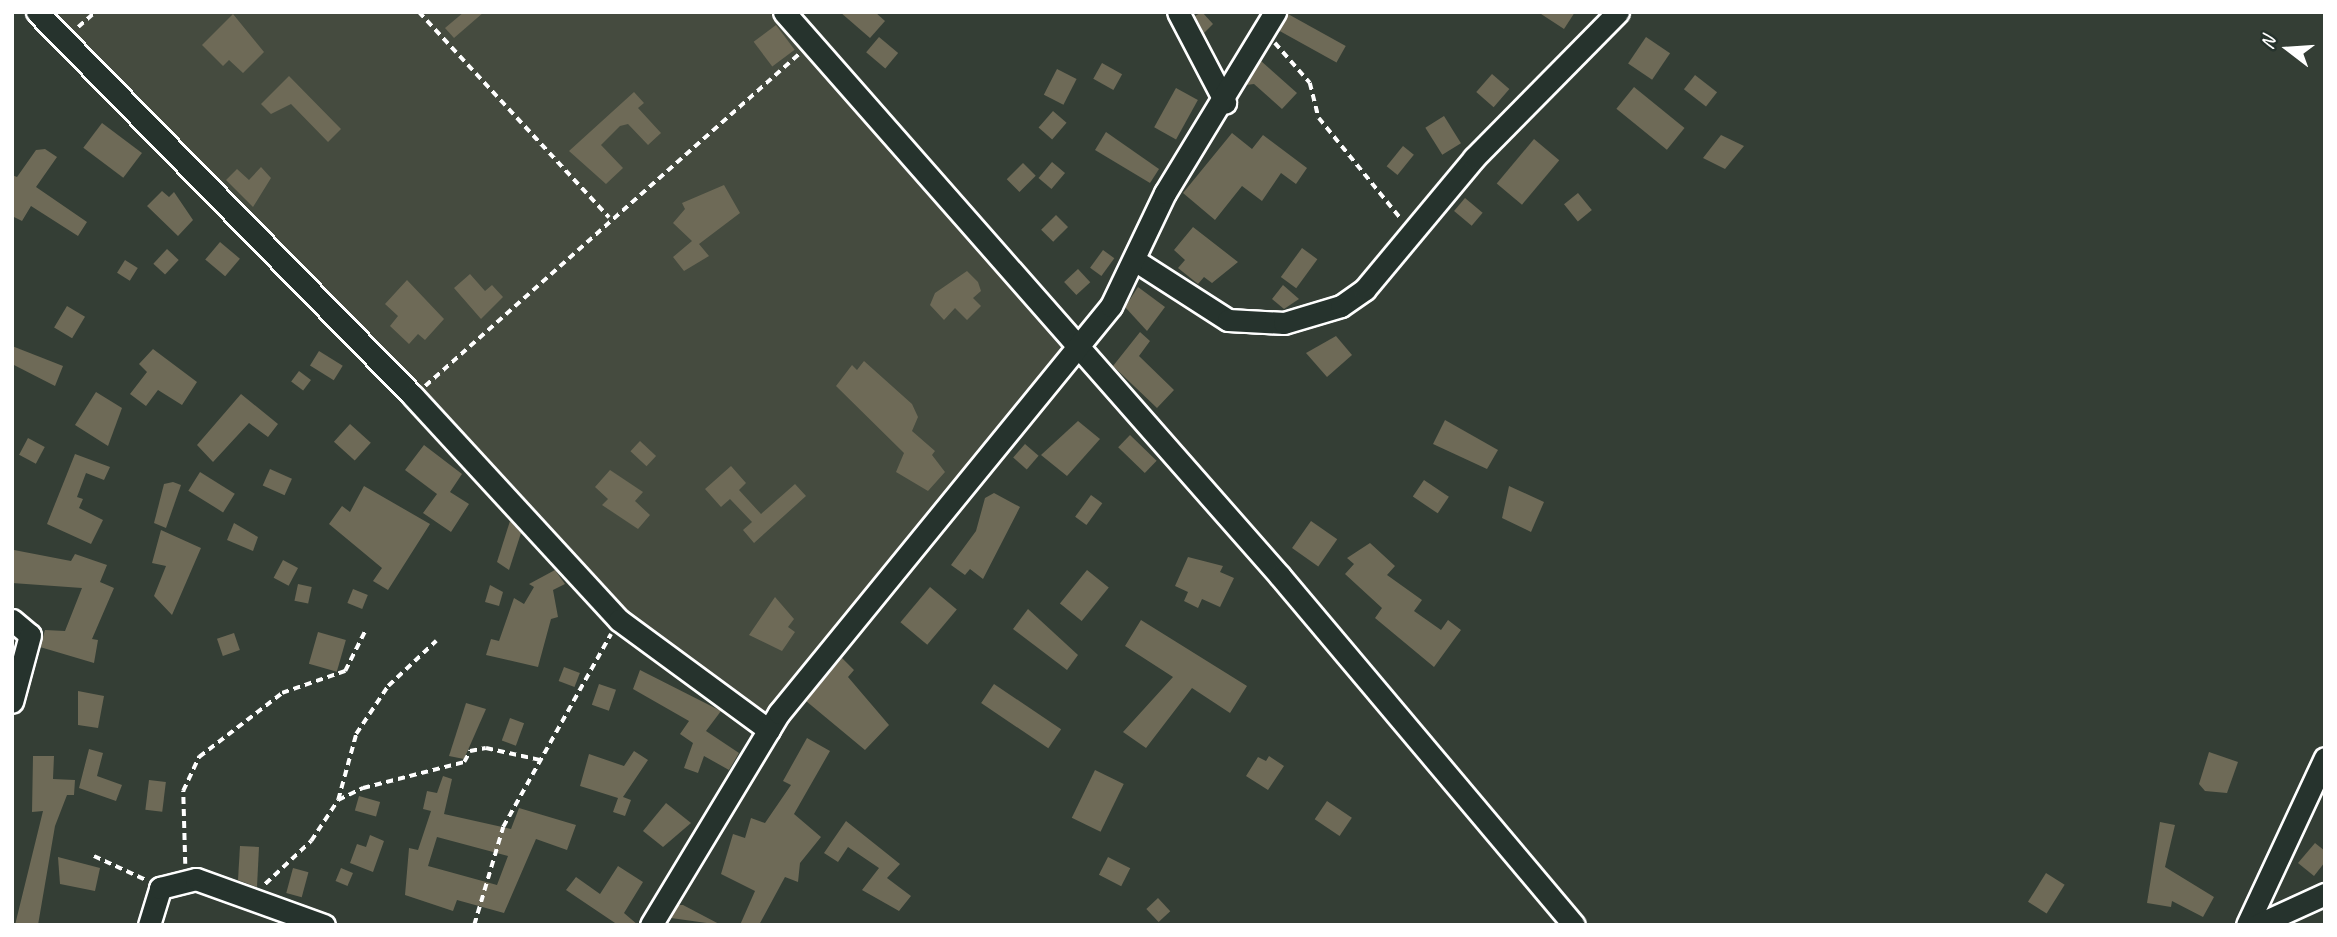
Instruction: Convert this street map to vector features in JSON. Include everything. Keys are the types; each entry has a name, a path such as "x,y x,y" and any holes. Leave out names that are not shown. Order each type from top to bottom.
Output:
{"street":[{"path":"37,12 413,397 619,620 769,730"},
{"path":"784,12 1574,925"},
{"path":"1178,12 1225,102"},
{"path":"1136,261 1212,313 1243,323 1283,323 1323,314 1365,289 1411,231 1618,12"},
{"path":"651,925 769,730 1075,347 1111,306 1136,261 1166,193 1225,102 1273,17"},
{"path":"12,620 30,635 12,702"},
{"path":"2247,925 2325,758"},
{"path":"149,925 170,886 196,880 259,898 324,925"},
{"path":"2257,925 2325,894"}],"path":[{"path":"419,12 609,217"},
{"path":"1273,17 1275,43 1310,83 1319,118 1411,231"},
{"path":"413,397 609,217 810,44"},
{"path":"474,925 499,837 619,620"},
{"path":"94,856 170,886 188,844 183,791 200,757 282,693 345,671 366,629"},
{"path":"259,898 269,874 311,841 338,800 344,759 356,734 388,686 436,640"},
{"path":"338,800 425,767 464,762 470,751 486,748 540,760"}],"shaded area":[{"path":"44,12 791,12 1068,345 761,731 615,611"}],"building":[{"path":"464,12 484,12 454,38 445,28"},
{"path":"840,12 875,12 885,21 870,38"},
{"path":"1202,12 1213,24 1204,33 1195,16"},
{"path":"1538,12 1575,12 1564,29"},
{"path":"233,14 264,52 243,73 229,60 223,66 202,45"},
{"path":"1288,14 1346,46 1337,63 1279,31"},
{"path":"776,25 795,50 772,67 754,42"},
{"path":"879,37 898,53 885,68 866,52"},
{"path":"1646,37 1670,53 1652,80 1628,64"},
{"path":"1261,61 1297,93 1282,109 1254,84 1246,85"},
{"path":"1102,63 1122,74 1113,90 1093,79"},
{"path":"1057,69 1077,79 1063,105 1044,95"},
{"path":"1492,74 1509,89 1494,107 1476,92"},
{"path":"1695,75 1717,92 1706,106 1684,89"},
{"path":"289,76 341,129 328,142 291,104 271,114 261,104"},
{"path":"1634,87 1685,128 1667,150 1616,109"},
{"path":"1176,88 1198,100 1176,139 1154,127"},
{"path":"634,92 644,103 638,108 661,133 648,145 628,124 620,126 601,145 623,168 606,184 569,151"},
{"path":"1053,111 1067,123 1052,139 1039,128"},
{"path":"1444,116 1461,143 1442,155 1425,128"},
{"path":"102,123 142,153 123,178 83,148"},
{"path":"1106,132 1159,169 1150,183 1095,150"},
{"path":"1232,133 1252,149 1263,135 1307,168 1296,184 1281,173 1262,201 1242,186 1215,220 1183,193"},
{"path":"1721,135 1744,146 1725,169 1703,158"},
{"path":"1534,139 1559,160 1522,205 1497,183"},
{"path":"1403,146 1414,155 1398,175 1387,166"},
{"path":"45,149 57,157 36,187 87,222 78,236 31,206 22,221 12,216 12,175 17,177 36,150"},
{"path":"1052,162 1065,173 1052,189 1039,178"},
{"path":"1023,163 1036,176 1019,192 1007,179"},
{"path":"261,167 271,178 253,207 226,180 237,169 249,180"},
{"path":"724,185 740,213 699,244 709,256 684,271 673,257 692,241 673,223 685,209 682,203"},
{"path":"162,191 169,197 174,192 193,220 178,236 147,206"},
{"path":"1578,193 1592,210 1578,221 1564,204"},
{"path":"1465,198 1483,213 1472,226 1454,211"},
{"path":"1056,215 1068,227 1053,242 1041,230"},
{"path":"1193,227 1238,262 1212,283 1204,277 1198,284 1178,268 1185,260 1174,250"},
{"path":"220,242 240,259 225,276 205,260"},
{"path":"1302,248 1317,259 1296,288 1281,277"},
{"path":"167,249 179,260 165,275 153,264"},
{"path":"1103,250 1114,258 1101,276 1090,268"},
{"path":"125,260 138,268 130,281 117,273"},
{"path":"1078,269 1090,282 1076,295 1064,282"},
{"path":"967,271 978,282 981,291 973,298 981,306 967,320 955,308 944,320 930,305 935,293"},
{"path":"470,274 485,291 492,285 503,297 481,319 454,288"},
{"path":"407,280 444,319 425,340 418,334 409,344 390,326 398,316 385,304"},
{"path":"1283,285 1299,299 1284,309 1272,299"},
{"path":"1138,287 1165,307 1147,331 1125,307"},
{"path":"67,306 85,317 72,338 54,327"},
{"path":"1140,332 1150,341 1139,356 1174,390 1157,408 1113,366"},
{"path":"1336,336 1352,355 1327,377 1306,353"},
{"path":"12,346 63,366 55,386 12,364"},
{"path":"153,349 197,382 182,405 158,390 146,406 130,394 147,372 139,364"},
{"path":"319,351 343,366 334,380 310,365"},
{"path":"864,361 912,404 918,417 912,431 935,451 932,455 945,472 928,491 896,472 904,453 836,386 852,365 857,370"},
{"path":"299,371 311,380 303,390 291,381"},
{"path":"96,392 122,408 108,446 75,425"},
{"path":"241,394 278,424 268,437 249,423 213,462 197,445"},
{"path":"1445,420 1498,450 1487,469 1433,444"},
{"path":"1078,421 1100,439 1067,476 1041,455"},
{"path":"350,424 371,443 355,461 334,442"},
{"path":"1130,435 1157,461 1145,473 1118,447"},
{"path":"28,438 45,447 36,464 19,455"},
{"path":"640,441 656,456 647,466 630,451"},
{"path":"1025,444 1039,456 1027,469 1013,458"},
{"path":"424,445 462,474 450,492 469,504 451,532 423,513 437,494 405,470"},
{"path":"75,454 110,467 104,480 86,473 77,497 83,499 79,508 103,520 91,544 47,524"},
{"path":"731,466 746,483 739,490 761,514 795,484 806,496 754,543 743,530 752,522 730,499 721,507 705,489"},
{"path":"270,469 292,479 285,495 263,485"},
{"path":"610,470 643,492 635,501 650,515 638,529 602,505 608,499 595,487"},
{"path":"200,472 235,494 223,512 188,491"},
{"path":"1424,480 1449,497 1438,513 1413,497"},
{"path":"173,482 181,485 166,528 154,523 164,484"},
{"path":"364,486 430,524 388,590 373,581 382,568 329,524 342,506 350,512"},
{"path":"1509,486 1544,502 1531,532 1502,518"},
{"path":"994,493 1020,507 983,579 970,569 965,575 951,565 976,531 985,498"},
{"path":"1091,495 1102,503 1086,525 1075,517"},
{"path":"510,521 521,533 509,570 497,562"},
{"path":"1311,521 1337,539 1318,566 1292,548"},
{"path":"234,523 258,537 253,551 227,540"},
{"path":"161,530 201,548 172,615 154,596 166,566 152,563"},
{"path":"1370,543 1395,566 1387,575 1422,600 1414,611 1441,630 1448,620 1461,630 1434,667 1375,618 1382,608 1345,574 1354,564 1347,558"},
{"path":"14,550 71,561 75,554 107,565 100,582 114,588 92,639 98,640 94,663 40,647 45,630 65,631 82,588 12,583"},
{"path":"1188,557 1223,566 1220,572 1234,578 1220,607 1202,599 1198,608 1184,601 1188,592 1175,586"},
{"path":"283,560 298,568 289,586 274,578"},
{"path":"555,570 565,584 553,590 558,617 551,619 538,667 486,655 491,639 499,641 514,598 524,604 534,587 529,584"},
{"path":"1087,570 1109,588 1082,621 1060,603"},
{"path":"298,584 312,587 308,604 294,601"},
{"path":"490,585 503,592 499,606 485,602"},
{"path":"930,587 957,609 927,645 900,622"},
{"path":"353,589 368,595 362,609 347,603"},
{"path":"775,597 794,619 788,627 795,632 782,651 749,635"},
{"path":"1028,609 1078,655 1067,670 1013,629"},
{"path":"1141,620 1247,686 1230,713 1192,688 1146,748 1123,732 1173,677 1125,646"},
{"path":"318,632 346,640 337,672 309,664"},
{"path":"234,633 240,650 223,656 217,639"},
{"path":"842,658 854,670 848,677 889,725 865,750 806,701"},
{"path":"564,667 580,673 574,687 559,681"},
{"path":"640,670 721,711 706,731 739,753 729,770 704,756 698,773 684,768 693,743 680,734 689,721 633,689"},
{"path":"599,684 616,690 609,711 592,705"},
{"path":"994,684 1061,729 1048,748 981,703"},
{"path":"78,691 104,696 98,728 78,725"},
{"path":"466,703 486,709 464,759 449,756"},
{"path":"510,718 524,723 516,746 502,741"},
{"path":"807,738 830,751 794,814 821,837 800,863 798,882 785,877 759,925 740,925 755,891 721,874 733,834 745,838 751,818 765,823 791,785 783,781"},
{"path":"89,749 103,753 97,776 122,785 116,801 79,788"},
{"path":"634,751 648,760 623,797 631,800 625,816 613,812 618,798 580,786 589,754 624,766"},
{"path":"2209,752 2238,762 2227,793 2205,791 2199,784"},
{"path":"33,756 54,756 53,779 75,780 74,795 67,795 55,826 38,925 15,925 43,811 32,812"},
{"path":"1269,756 1284,766 1268,790 1246,776 1258,757 1266,761"},
{"path":"1095,770 1124,784 1101,832 1072,818"},
{"path":"443,776 452,779 444,814 511,829 519,808 576,825 567,850 536,839 504,913 457,900 453,911 405,895 409,848 418,850 431,811 423,809 427,791 437,793","holes":["437,837 508,856 497,885 428,866"]},
{"path":"149,780 166,782 162,812 145,810"},
{"path":"359,796 380,802 376,816 355,810"},
{"path":"1327,801 1352,818 1340,836 1315,819"},
{"path":"666,803 691,823 663,847 643,831"},
{"path":"846,821 900,864 887,878 911,896 899,911 862,890 879,868 848,847 838,862 824,853"},
{"path":"2160,822 2175,825 2165,867 2214,897 2203,917 2172,901 2171,907 2147,903"},
{"path":"370,835 384,841 373,872 350,863 357,844 366,847"},
{"path":"2315,843 2325,851 2325,862 2314,876 2298,863"},
{"path":"240,846 259,847 257,887 238,880"},
{"path":"58,857 100,868 95,891 60,884"},
{"path":"1108,857 1130,868 1121,886 1099,875"},
{"path":"618,866 643,882 624,913 638,925 618,925 566,890 576,877 600,894"},
{"path":"293,868 308,872 302,897 286,893"},
{"path":"341,868 353,873 347,886 336,881"},
{"path":"2046,873 2065,885 2047,913 2028,902"},
{"path":"1158,898 1170,911 1159,922 1146,909"},
{"path":"678,905 683,905 721,925 671,918"}]}
